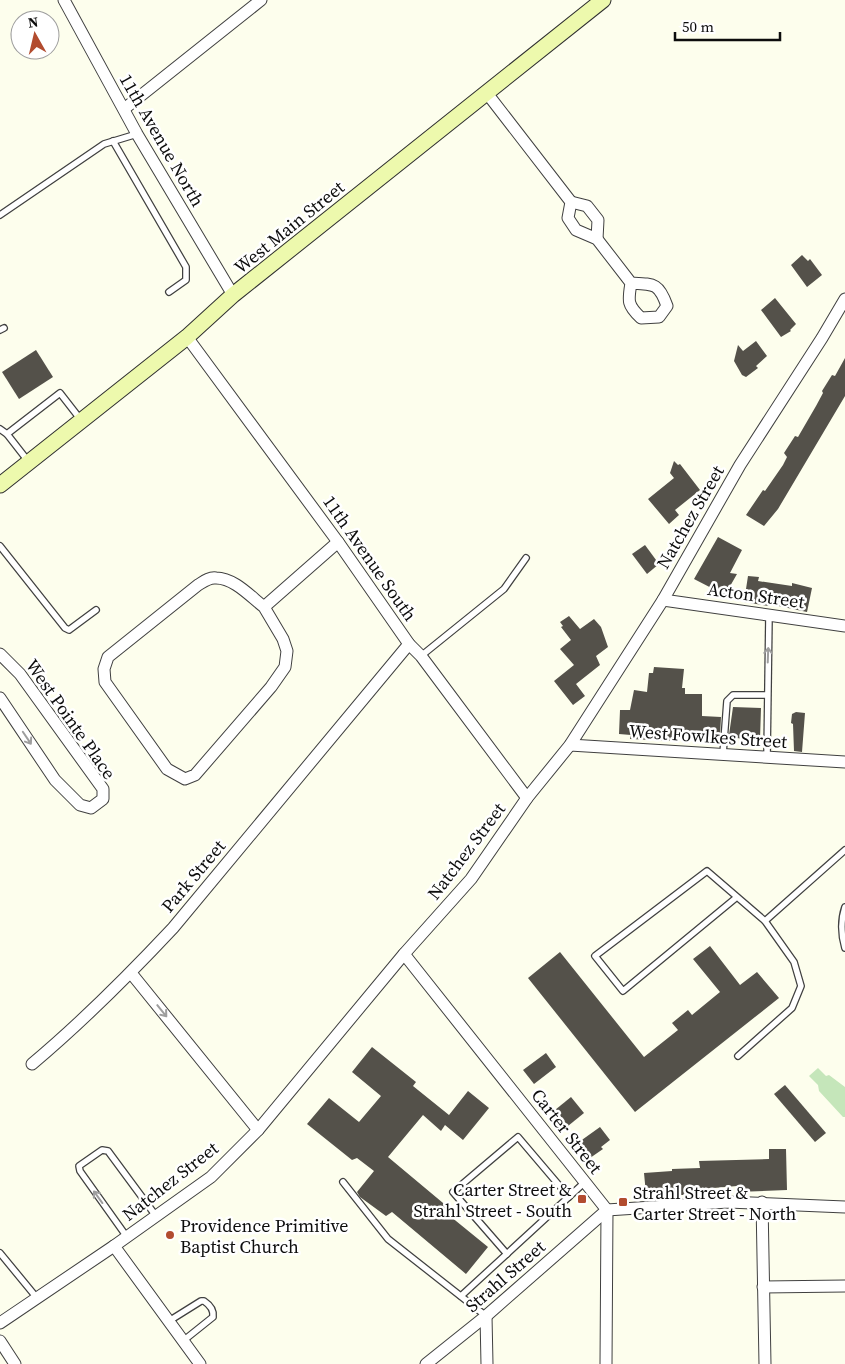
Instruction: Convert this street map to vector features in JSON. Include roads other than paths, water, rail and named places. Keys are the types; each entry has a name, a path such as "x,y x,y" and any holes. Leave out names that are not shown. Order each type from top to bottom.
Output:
{"main road":[{"name":"West Main Street","path":"0,485 187,336 233,295 598,1"}],"street":[{"name":"11th Avenue North","path":"64,0 137,134 233,295"},
{"path":"124,109 261,0"},
{"path":"486,92 571,202 587,206 598,220 597,239"},
{"path":"571,202 568,218 576,230 597,239 631,282"},
{"name":"Natchez Street","path":"0,1323 114,1246 211,1177 258,1130 404,954 471,879 527,798 570,745 662,600 740,465 845,299"},
{"name":"11th Avenue South","path":"187,336 338,542 409,644 421,656 527,798"},
{"path":"264,607 338,542"},
{"path":"217,578 235,584 264,607 283,639 286,651 285,667 271,687 195,775 185,779 167,769 105,682 104,669 108,658 198,585 209,579 217,578"},
{"name":"Acton Street","path":"662,600 845,626"},
{"name":"Park Street","path":"32,1064 66,1036 173,928 409,644"},
{"name":"West Pointe Place","path":"0,654 20,674 98,781 103,789 103,799 91,808 80,805 55,780 0,698"},
{"name":"West Fowlkes Street","path":"570,745 845,762"},
{"name":"Carter Street","path":"404,954 607,1210"},
{"path":"131,972 258,1130"},
{"path":"606,1364 607,1210 728,1202 845,1207"},
{"path":"762,1202 765,1364"},
{"name":"Strahl Street","path":"426,1364 486,1316 607,1210"},
{"path":"114,1246 200,1364"},
{"path":"763,1287 845,1286"},
{"path":"486,1316 486,1364"},
{"path":"0,1340 15,1364"}],"lane":[{"path":"0,215 104,144 137,134"},
{"path":"113,141 186,267 186,280 169,292"},
{"path":"7,434 60,393 81,420"},
{"path":"0,429 7,434 29,462"},
{"path":"0,546 64,628 69,630 96,610"},
{"path":"421,656 504,589 526,558"},
{"path":"767,757 769,615"},
{"path":"724,754 727,700 733,695 767,695"},
{"path":"765,921 845,850"},
{"path":"737,897 623,991 595,956 707,871 765,921 794,962 801,986 792,1008 738,1056"},
{"path":"845,907 841,919 841,935 845,948"},
{"path":"507,1254 453,1192 518,1137 568,1197"},
{"path":"127,1237 80,1171 79,1166 102,1150 108,1151 156,1216"},
{"path":"343,1182 388,1239 486,1316"},
{"path":"461,1296 585,1182"},
{"path":"0,1253 37,1298"},
{"path":"169,1321 201,1301 208,1303 214,1312 213,1317 183,1341"}],"place":[{"name":"Carter Street & Strahl Street - South","path":"582,1199"},
{"name":"Strahl Street & Carter Street - North","path":"623,1202"},
{"name":"Providence Primitive Baptist Church","path":"170,1235"}]}
